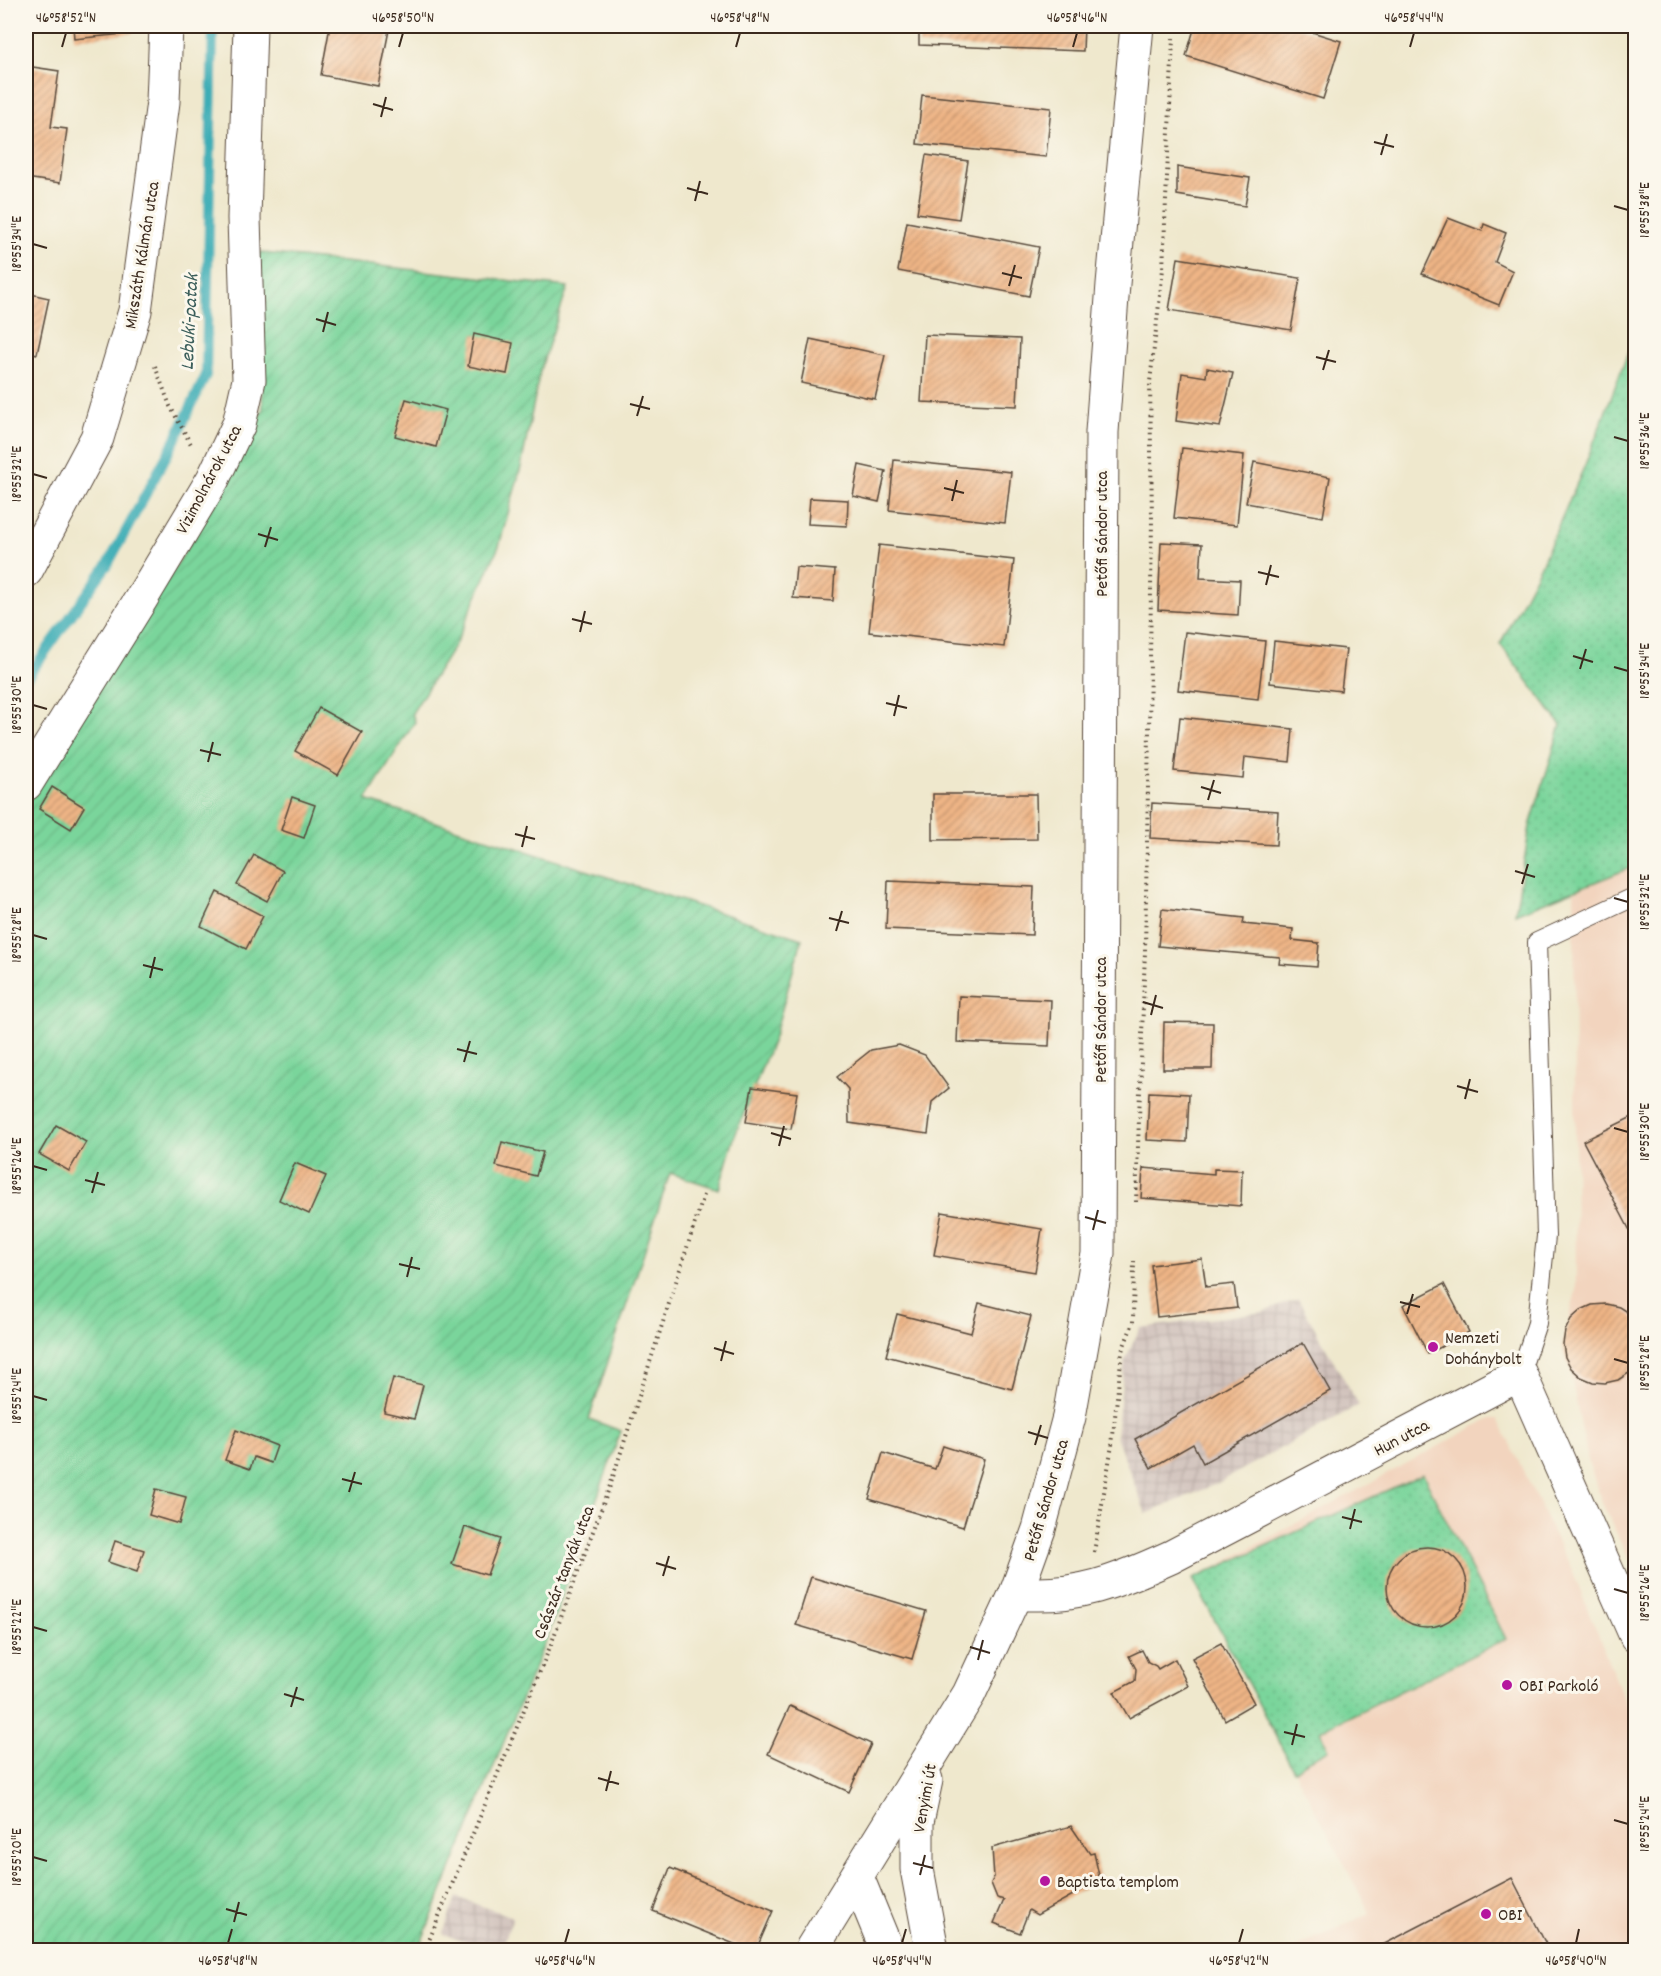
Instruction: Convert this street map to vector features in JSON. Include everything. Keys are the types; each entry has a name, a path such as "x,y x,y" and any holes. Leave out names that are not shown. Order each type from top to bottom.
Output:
{"street":[{"name":"Mikszáth Kálmán utca","path":"26,571 97,438 135,311 163,102 166,26"},
{"name":"Vizimolnárok utca","path":"26,784 213,478 239,424 249,380 244,218 250,26"},
{"name":"Petőfi Sándor utca","path":"811,1950 969,1694 1016,1593 1039,1529 1070,1417 1098,1254 1102,432 1137,26"},
{"name":"Hun utca","path":"1016,1593 1036,1595 1068,1593 1101,1586 1138,1572 1171,1557 1520,1374"},
{"path":"1520,1374 1635,1636"},
{"name":"Venyimi út","path":"932,1752 917,1822 917,1869 932,1950"},
{"path":"857,1877 887,1950"}],"lane":[{"path":"1520,1374 1537,1323 1546,1236 1537,942 1635,896"}],"path":[{"path":"1136,1206 1149,742 1152,519 1150,382 1163,269 1174,37"},
{"path":"170,406 191,444"},
{"name":"Császár tanyák utca","path":"425,1950 550,1647 611,1483 704,1195"},
{"path":"1094,1552 1112,1445 1122,1351 1133,1323 1134,1253"}],"shaded area":[{"path":"1635,866 1635,1571 1602,1503 1588,1460 1570,1371 1569,1316 1576,1292 1574,891"},
{"path":"1298,1299 1359,1405 1216,1484 1146,1514 1116,1436 1125,1360 1140,1328 1263,1312"},
{"path":"1489,1419 1498,1419 1573,1573 1635,1727 1635,1950 1290,1950 1370,1913 1193,1579"},
{"path":"456,1897 513,1917 501,1950 488,1950 443,1934"}],"green space":[{"path":"255,252 568,287 540,371 521,467 499,546 456,643 412,713 415,722 366,800 802,939 774,1037 734,1138 719,1189 670,1173 589,1419 621,1431 548,1635 418,1950 26,1950 26,789 180,560 263,409"},
{"path":"1635,335 1635,866 1515,914 1530,826 1561,725 1500,644 1542,563 1585,465"},
{"path":"1423,1474 1506,1639 1320,1731 1329,1750 1294,1771 1193,1579"}],"building":[{"path":"73,26 132,26 133,33 74,39"},
{"path":"330,26 365,26 389,30 378,86 321,75"},
{"path":"919,26 1084,26 1083,51 919,45"},
{"path":"1195,26 1293,26 1341,41 1323,99 1186,56"},
{"path":"26,66 59,71 51,127 67,129 60,183 26,178"},
{"path":"922,95 1051,108 1046,157 917,144"},
{"path":"926,155 968,161 959,219 917,213"},
{"path":"1177,167 1250,178 1245,206 1177,195"},
{"path":"1448,218 1482,231 1484,224 1506,233 1495,262 1513,271 1499,305 1422,274"},
{"path":"907,222 1039,247 1029,296 898,271"},
{"path":"1178,258 1300,278 1291,330 1169,310"},
{"path":"26,293 49,298 37,354 26,351"},
{"path":"474,334 513,343 507,374 468,366"},
{"path":"925,335 1020,339 1017,406 921,402"},
{"path":"810,339 885,355 875,399 801,383"},
{"path":"1207,368 1233,373 1220,427 1176,421 1182,373 1206,377"},
{"path":"406,399 446,410 436,447 395,436"},
{"path":"1182,448 1244,455 1237,525 1174,518"},
{"path":"894,460 1011,472 1005,523 889,510"},
{"path":"1254,462 1330,477 1323,517 1246,503"},
{"path":"859,465 886,471 879,502 853,496"},
{"path":"810,498 848,500 847,526 808,524"},
{"path":"1161,542 1202,544 1200,578 1240,580 1238,615 1158,610"},
{"path":"879,545 1014,560 1004,647 869,632"},
{"path":"796,567 835,570 833,601 793,598"},
{"path":"1185,632 1265,641 1258,699 1178,690"},
{"path":"1274,641 1346,649 1341,691 1270,683"},
{"path":"319,708 362,732 338,775 295,751"},
{"path":"1180,717 1293,729 1290,762 1245,757 1243,778 1174,771"},
{"path":"52,787 84,807 71,829 39,809"},
{"path":"933,794 1036,794 1037,839 933,840"},
{"path":"292,797 315,805 304,838 281,830"},
{"path":"1152,803 1278,811 1276,845 1150,838"},
{"path":"254,855 283,871 267,901 237,885"},
{"path":"888,881 1034,887 1032,935 886,929"},
{"path":"217,892 263,916 246,949 201,926"},
{"path":"1162,909 1244,918 1243,924 1293,929 1292,940 1319,943 1317,967 1279,964 1280,957 1158,946"},
{"path":"959,996 1051,1000 1049,1046 957,1042"},
{"path":"1164,1022 1213,1023 1212,1069 1163,1069"},
{"path":"899,1045 925,1055 949,1088 932,1102 928,1134 849,1123 848,1089 837,1077 871,1050"},
{"path":"752,1087 797,1093 791,1129 746,1122"},
{"path":"1149,1092 1189,1094 1187,1142 1147,1140"},
{"path":"1636,1115 1636,1242 1583,1141"},
{"path":"56,1125 86,1142 69,1171 39,1154"},
{"path":"502,1142 543,1152 536,1176 496,1166"},
{"path":"295,1163 326,1176 309,1214 279,1200"},
{"path":"1143,1168 1214,1174 1214,1169 1242,1170 1241,1206 1141,1198"},
{"path":"942,1212 1042,1229 1035,1272 934,1255"},
{"path":"1202,1259 1206,1287 1234,1284 1237,1308 1157,1317 1151,1265"},
{"path":"1444,1284 1469,1332 1428,1354 1403,1305"},
{"path":"979,1303 1031,1316 1012,1389 886,1356 897,1314 971,1333"},
{"path":"1606,1304 1619,1307 1630,1314 1636,1322 1636,1365 1618,1380 1605,1383 1593,1382 1581,1377 1571,1368 1565,1357 1563,1344 1565,1331 1571,1319 1581,1310 1592,1305"},
{"path":"1303,1343 1330,1391 1203,1463 1193,1444 1151,1468 1135,1439"},
{"path":"393,1378 423,1385 414,1419 384,1412"},
{"path":"236,1430 277,1446 271,1463 254,1457 250,1469 225,1460"},
{"path":"943,1446 984,1459 963,1527 869,1499 883,1453 935,1469"},
{"path":"156,1489 186,1497 179,1524 149,1515"},
{"path":"465,1527 500,1539 487,1575 452,1564"},
{"path":"115,1541 144,1550 137,1572 108,1562"},
{"path":"1427,1547 1449,1554 1455,1559 1466,1579 1467,1587 1460,1609 1455,1615 1435,1626 1427,1627 1405,1620 1399,1615 1388,1595 1387,1587 1394,1565 1399,1559 1419,1548"},
{"path":"811,1577 926,1611 912,1659 796,1625"},
{"path":"1221,1643 1254,1703 1225,1720 1192,1658"},
{"path":"1142,1650 1148,1662 1158,1669 1175,1659 1188,1686 1129,1718 1114,1692 1135,1681 1136,1669 1129,1656"},
{"path":"790,1706 871,1744 849,1792 768,1754"},
{"name":"Baptista templom","path":"1071,1826 1090,1854 1094,1853 1100,1880 1037,1915 1029,1910 1020,1933 994,1923 1004,1900 997,1898 991,1883 994,1877 992,1848"},
{"path":"670,1868 773,1911 756,1950 749,1950 653,1911"},
{"name":"OBI","path":"1512,1878 1549,1950 1373,1950"}],"waterway":[{"name":"Lebuki-patak","path":"26,679 108,564 174,442 206,375 213,26"}],"place":[{"name":"Nemzeti Dohánybolt","path":"1433,1347"},
{"name":"OBI Parkoló","path":"1507,1685"},
{"name":"Baptista templom","path":"1045,1881"},
{"name":"OBI","path":"1486,1914"}]}
